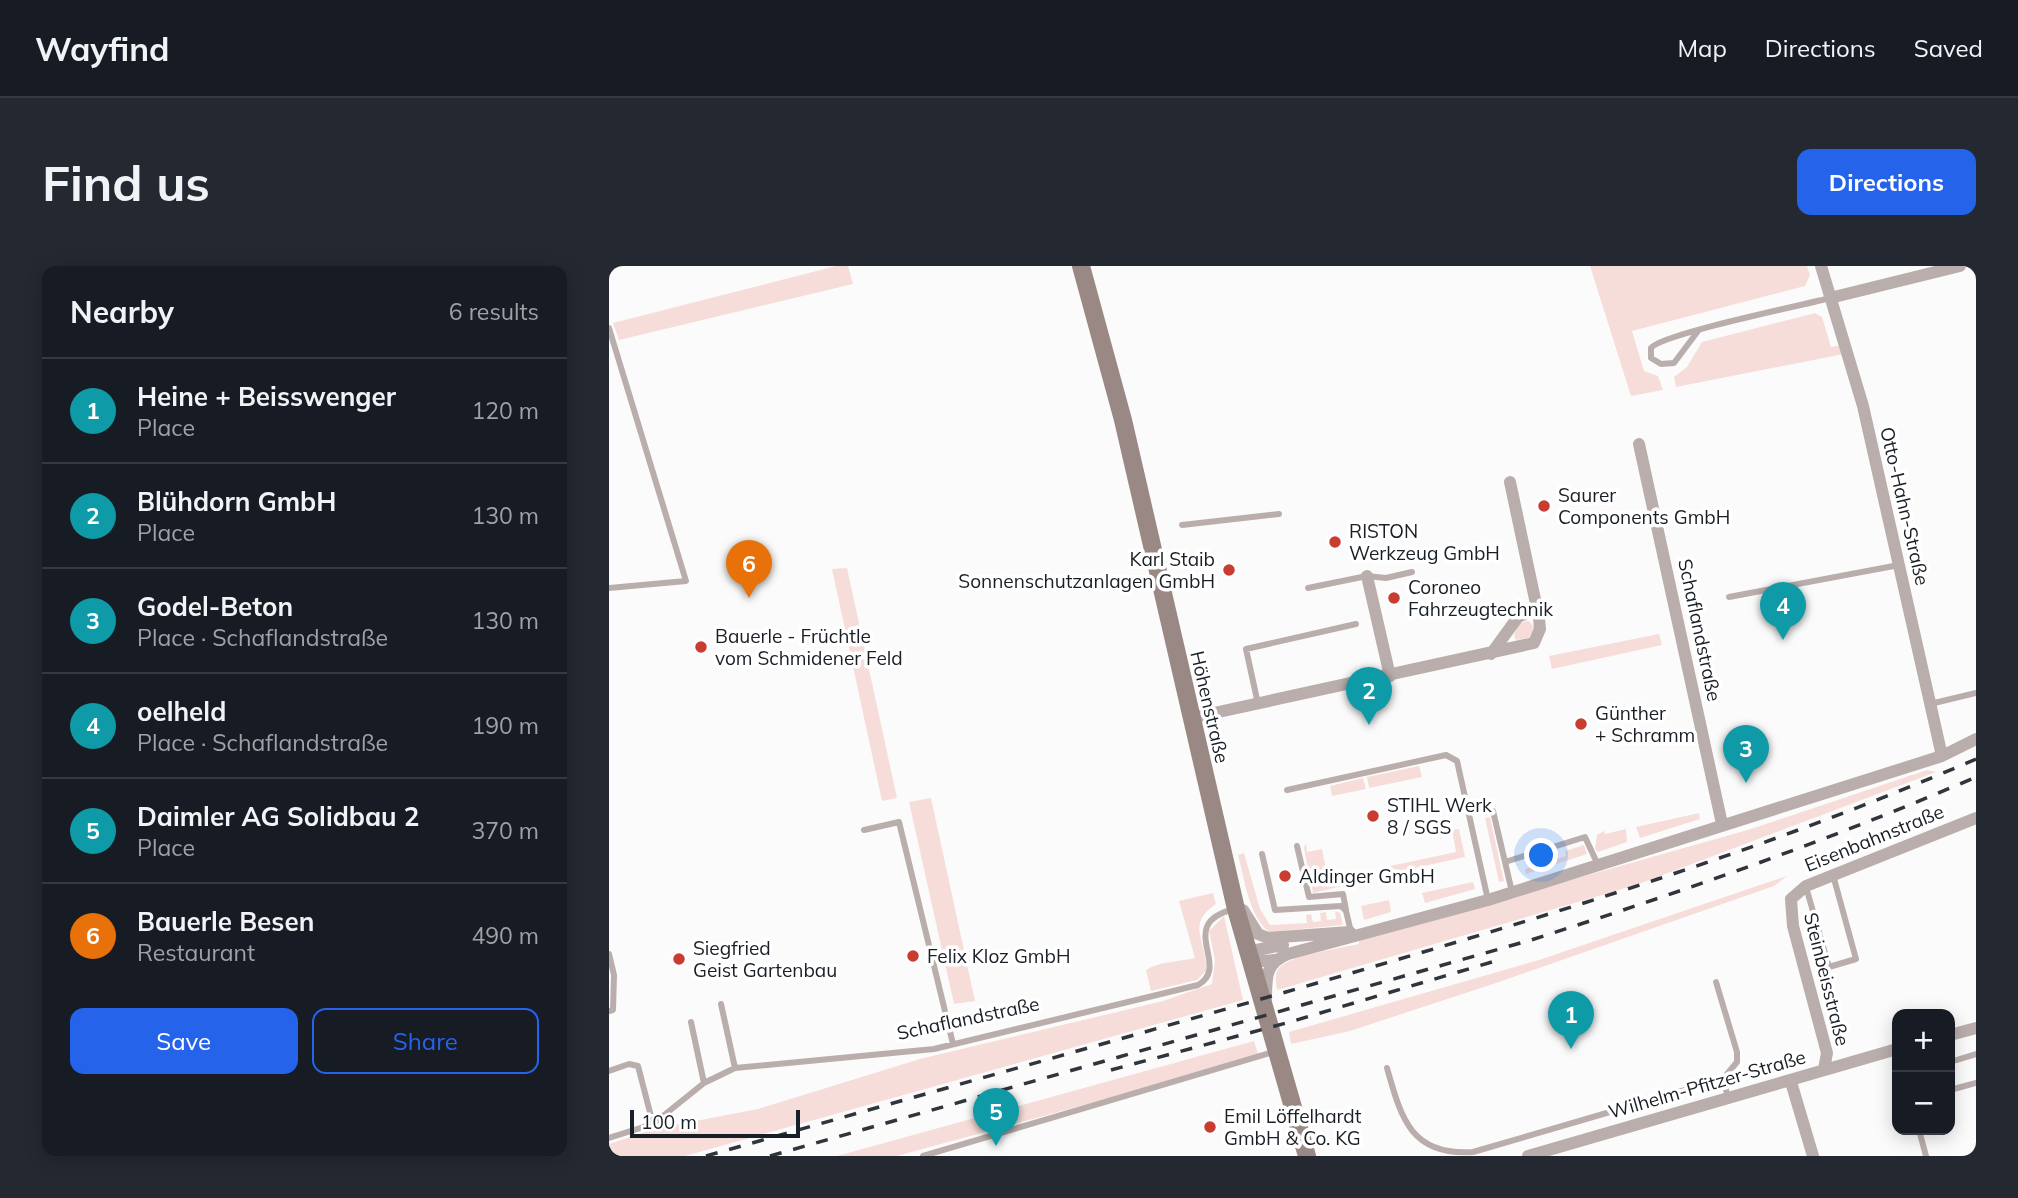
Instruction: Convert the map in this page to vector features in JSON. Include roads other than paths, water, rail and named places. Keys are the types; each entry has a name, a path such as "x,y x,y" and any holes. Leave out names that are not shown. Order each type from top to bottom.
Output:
{"main road":[{"name":"Höhenstraße","path":"1081,266 1123,420 1229,878 1258,971 1266,1013 1307,1156"}],"street":[{"name":"Otto-Hahn-Straße","path":"1821,266 1863,406 1942,756"},
{"path":"1831,298 1960,266"},
{"name":"Schaflandstraße","path":"1639,444 1722,824"},
{"path":"1191,718 1534,643 1540,629 1538,608 1510,482"},
{"path":"1367,576 1390,676"},
{"path":"1492,654 1518,617 1538,608"},
{"path":"1258,971 1274,960 1488,900 1942,756 1976,740"},
{"name":"Eisenbahnstraße","path":"1791,899 1806,886 1976,818"},
{"path":"1229,878 1249,923 1258,934 1268,938 1289,938 1348,932"},
{"name":"Steinbeisstraße","path":"1791,899 1791,918 1827,1053 1824,1069"},
{"path":"1258,971 1256,950 1399,924"},
{"path":"1258,971 1274,960"},
{"path":"1955,1034 1976,1028"},
{"name":"Wilhelm-Pfitzer-Straße","path":"1530,1156 1892,1050"},
{"path":"1791,1082 1813,1156"}],"lane":[{"path":"1698,331 1674,363 1661,364 1651,358 1651,348 1659,341 1698,331 1831,298"},
{"path":"609,328 686,581 609,588"},
{"path":"1182,525 1279,514"},
{"path":"1729,597 1899,565"},
{"path":"1308,588 1367,576 1386,578 1412,572"},
{"path":"1258,704 1246,649 1356,624"},
{"path":"1930,704 1976,693"},
{"path":"1287,790 1446,755 1457,761 1488,900"},
{"path":"1493,811 1512,892"},
{"path":"863,830 899,822 953,1044"},
{"path":"1505,862 1585,837 1598,865"},
{"path":"1297,846 1309,897 1343,894 1348,932"},
{"path":"1262,854 1275,910 1280,912 1333,905 1346,911"},
{"path":"1806,886 1829,967 1856,959 1833,875"},
{"name":"Schaflandstraße","path":"655,1122 704,1083 736,1068 858,1058 953,1044 1198,985 1208,976 1210,969 1205,933 1208,922 1216,913 1237,909"},
{"path":"609,954 615,997 613,1010 609,1011"},
{"path":"1387,1068 1401,1116 1412,1135 1424,1147 1450,1156 1473,1152 1723,1079 1737,1062 1737,1052 1716,982"},
{"path":"721,1003 736,1068"},
{"path":"691,1021 704,1083"},
{"path":"923,1156 1276,1047"},
{"path":"1955,1060 1976,1054"},
{"path":"609,1071 629,1064 638,1066 655,1122 609,1138"},
{"path":"1723,1079 1728,1099"},
{"path":"1955,1089 1976,1083"},
{"path":"1920,1135 1926,1156"}],"railway":[{"path":"706,1156 1544,916 1805,828 1976,759"},
{"path":"770,1156 1531,940 1755,864 1976,777"},
{"path":"1111,1070 1290,1022 1502,959"}],"place":[{"name":"Saurer Components GmbH","path":"1544,506"},
{"name":"RISTON Werkzeug GmbH","path":"1335,542"},
{"name":"Karl Staib Sonnenschutzanlagen GmbH","path":"1229,570"},
{"name":"Bauerle Besen","path":"749,598"},
{"name":"Coroneo Fahrzeugtechnik","path":"1394,598"},
{"name":"oelheld","path":"1783,640"},
{"name":"Bauerle - Früchtle vom Schmidener Feld","path":"701,647"},
{"name":"Günther + Schramm","path":"1581,724"},
{"name":"Blühdorn GmbH","path":"1369,725"},
{"name":"Godel-Beton","path":"1746,783"},
{"name":"STIHL Werk 8 / SGS","path":"1373,816"},
{"name":"Aldinger GmbH","path":"1285,876"},
{"name":"Felix Kloz GmbH","path":"913,956"},
{"name":"Siegfried Geist Gartenbau","path":"679,959"},
{"name":"Heine + Beisswenger","path":"1571,1049"},
{"name":"Emil Löffelhardt GmbH & Co. KG","path":"1210,1127"},
{"name":"Daimler AG Solidbau 2","path":"996,1146"}]}
